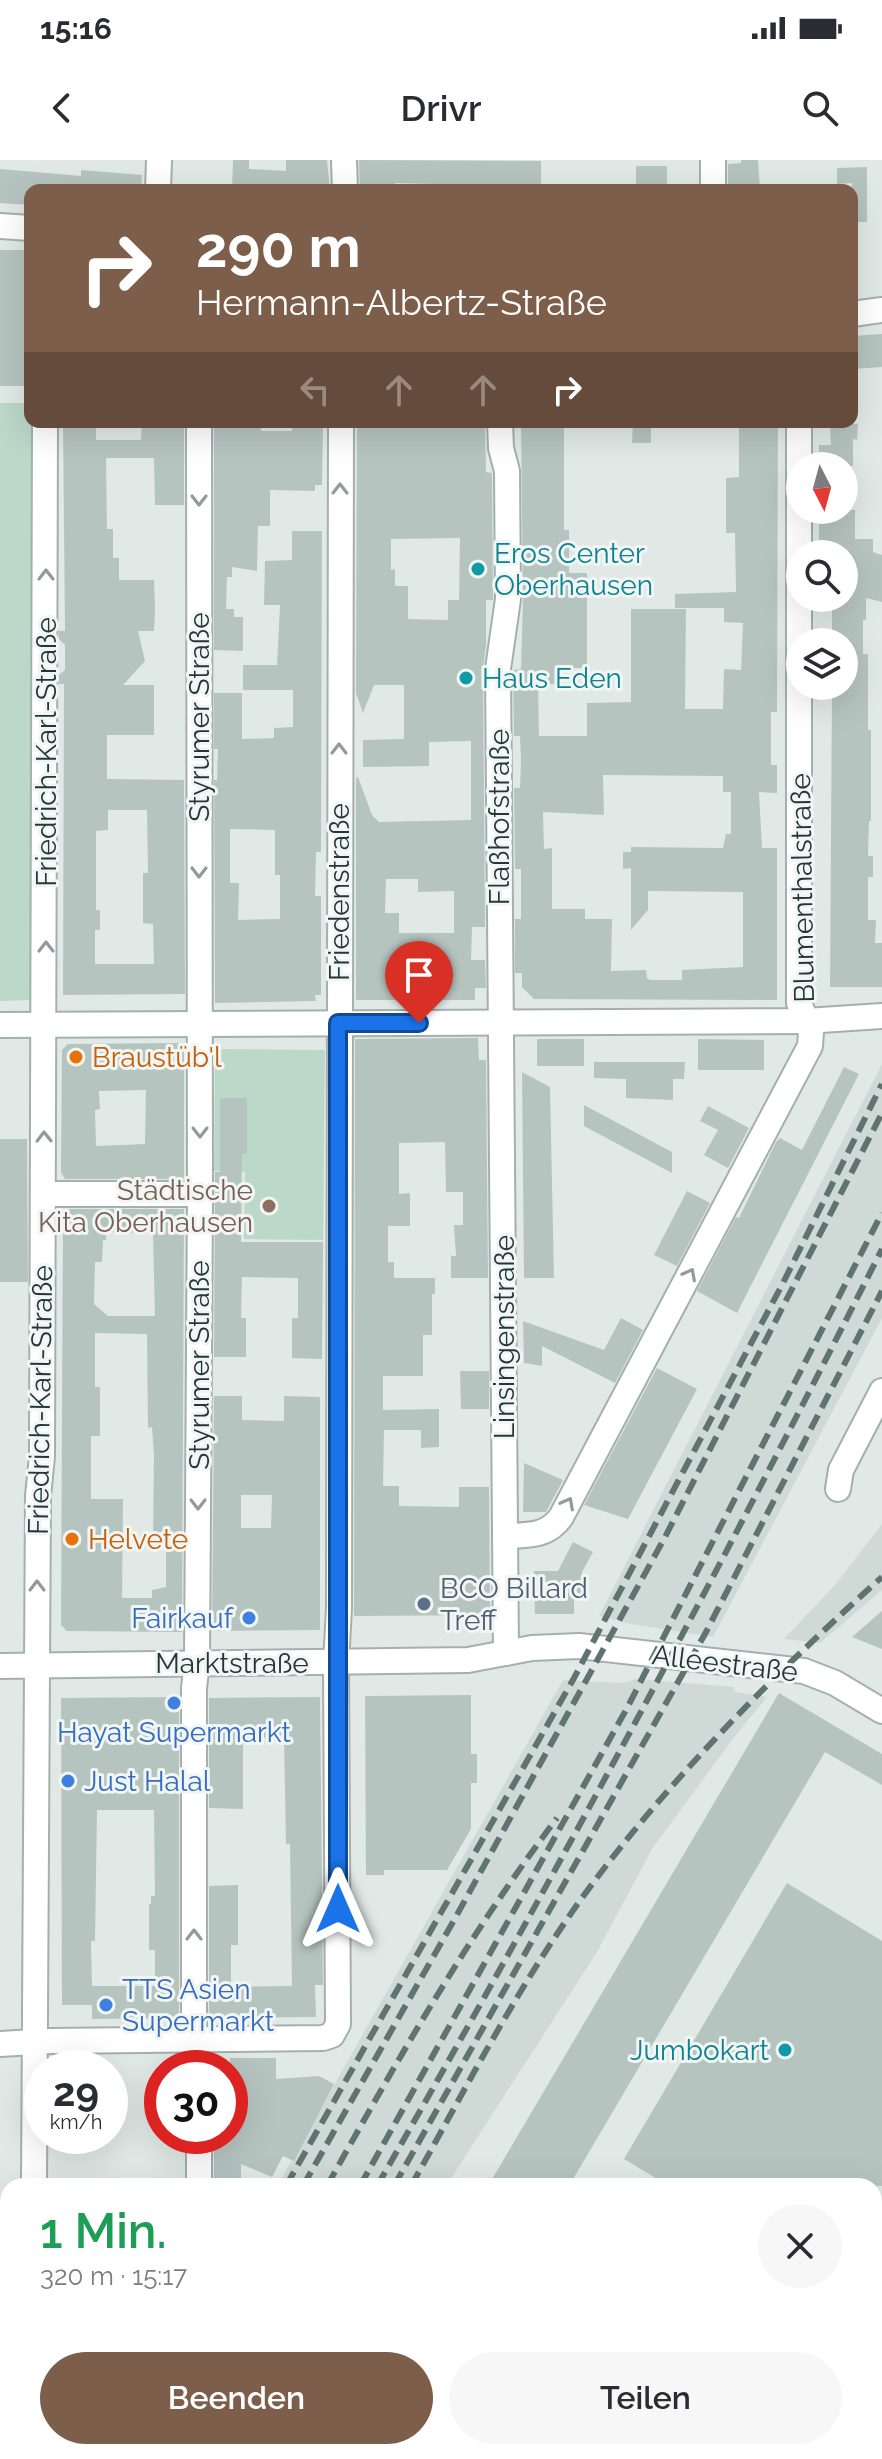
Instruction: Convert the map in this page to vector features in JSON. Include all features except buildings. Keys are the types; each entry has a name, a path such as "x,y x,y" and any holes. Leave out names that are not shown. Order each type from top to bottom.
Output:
{"street":[{"path":"158,184 159,160"},
{"path":"344,160 345,184"},
{"path":"713,160 713,184"},
{"path":"0,226 24,228"},
{"path":"858,313 882,310"},
{"name":"Friedrich-Karl-Straße","path":"34,2178 38,1496 42,1456 44,1194 45,428"},
{"name":"Styrumer Straße","path":"196,2050 194,1688 197,1662 200,1194 199,428"},
{"name":"Friedenstraße","path":"194,2040 323,2038 334,2032 338,2020 336,1664 339,1593 341,428"},
{"name":"Flaßhofstraße","path":"500,428 507,471 508,599 498,669 501,1022"},
{"name":"Blumenthalstraße","path":"505,1536 540,1534 561,1517 810,1046 811,1032 799,1003 799,428"},
{"path":"0,1025 806,1021 882,1016"},
{"name":"Linsingenstraße","path":"501,1022 506,1653"},
{"path":"44,1194 200,1194"},
{"path":"838,1489 841,1470 882,1391"},
{"name":"Marktstraße","path":"0,1666 468,1660 559,1646"},
{"name":"Alleestraße","path":"559,1646 804,1671 835,1683 882,1711"},
{"path":"0,2044 194,2040"},
{"path":"199,2154 199,2178"}],"shaded area":[{"path":"882,1064 882,1318 713,1637 599,1616"},
{"path":"882,1524 882,1590 820,1643 784,1639 835,1585"},
{"path":"636,1679 734,1687 735,1692 767,1697 652,1849 597,1952 451,2178 282,2178 563,1680 623,1683"}],"green space":[{"path":"0,403 24,403 24,428 45,428 33,1000 0,1001"},
{"name":"Städtische Kita Oberhausen","path":"215,1049 325,1050 323,1240 244,1239 245,1172 214,1171"}],"railway":[{"path":"291,2178 574,1678 783,1283 882,1084"},
{"path":"308,2178 664,1539 882,1113"},
{"path":"364,2178 626,1710 882,1213"},
{"path":"382,2178 636,1721 882,1249"},
{"path":"399,2178 705,1634 882,1291"},
{"path":"415,2178 523,1988 599,1875 664,1795 733,1720 882,1577"},
{"path":"332,2178 464,1952 557,1818"}],"place":[{"name":"Eros Center Oberhausen","path":"478,569"},
{"name":"Haus Eden","path":"466,678"},
{"name":"Braustüb'l","path":"76,1057"},
{"name":"Städtische Kita Oberhausen","path":"269,1206"},
{"name":"Helvete","path":"72,1539"},
{"name":"BCO Billard Treff","path":"424,1604"},
{"name":"Fairkauf","path":"249,1618"},
{"name":"Hayat Supermarkt","path":"174,1703"},
{"name":"Just Halal","path":"68,1781"},
{"name":"TTS Asien Supermarkt","path":"106,2005"},
{"name":"Jumbokart","path":"785,2050"}],"route":[{"path":"338,1909 338,1023 419,1023"}]}
